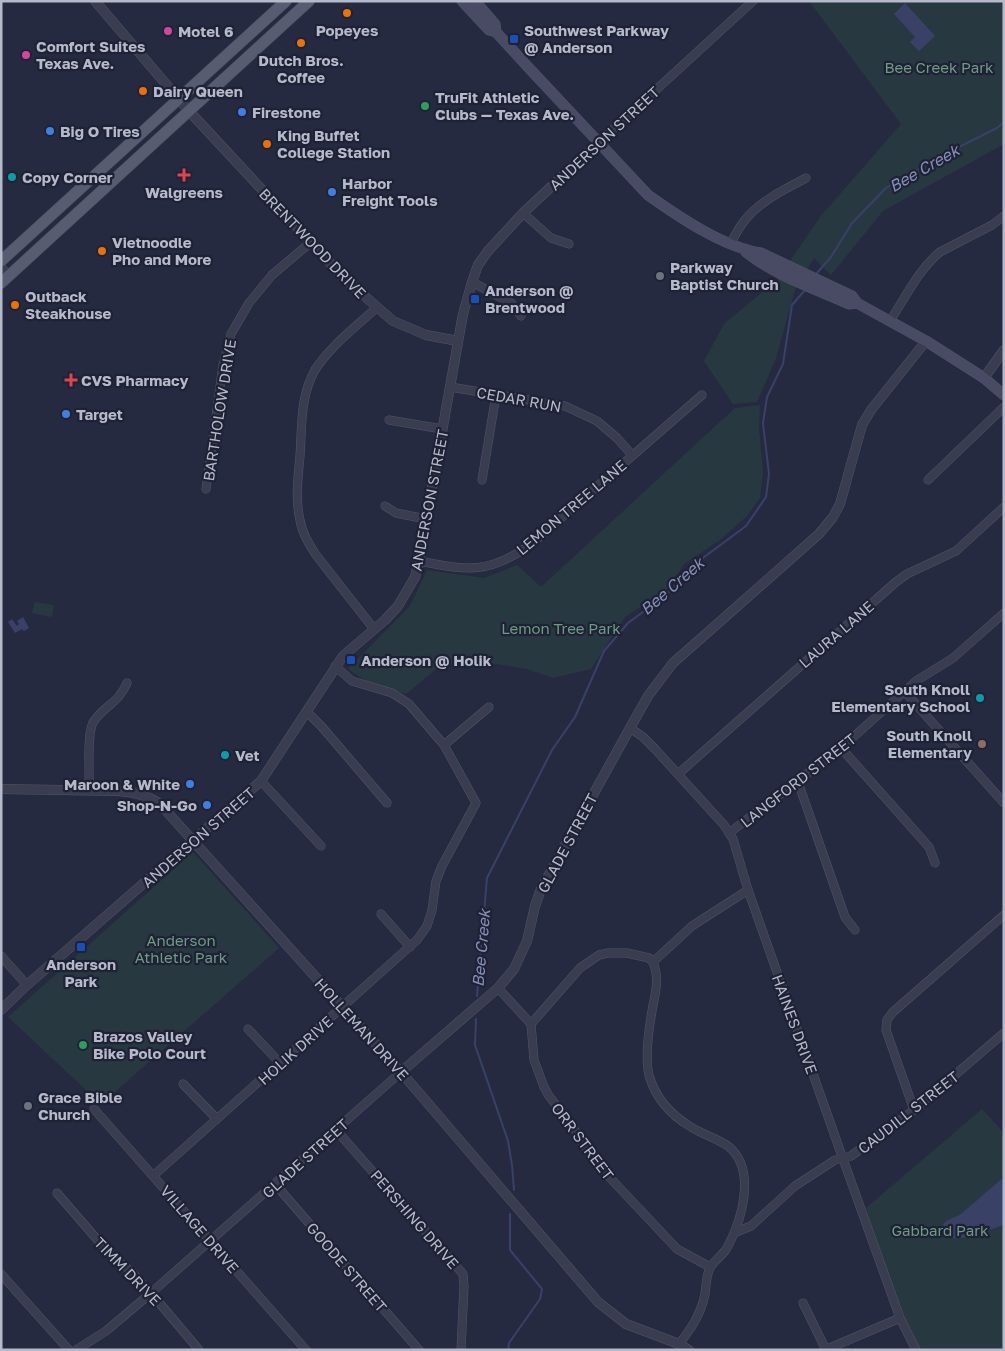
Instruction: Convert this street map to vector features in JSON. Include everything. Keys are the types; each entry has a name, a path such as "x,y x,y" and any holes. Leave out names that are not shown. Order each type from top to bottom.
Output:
{"main road":[{"path":"1,260 286,1"},
{"path":"4,275 309,1"},
{"path":"462,1 489,30 496,32 648,195 669,210 730,244 744,250 761,253 852,296 857,303 926,341 984,378 1004,395"},
{"path":"475,1 495,24 496,32"}],"street":[{"name":"BRENTWOOD DRIVE","path":"95,1 189,110 345,279 393,322 434,338 458,341"},
{"name":"ANDERSON STREET","path":"1,1010 27,985 261,781 281,754 335,666 351,648 398,606 412,584 419,561 463,314 478,265 488,251 523,213 753,1"},
{"path":"730,244 744,220 754,210 777,194 806,178"},
{"path":"523,213 550,238 568,244"},
{"path":"890,320 934,256 992,225 1004,216"},
{"name":"BARTHOLOW DRIVE","path":"206,489 222,371 231,334 249,303 272,275 310,242"},
{"path":"472,282 511,303 521,316"},
{"path":"374,629 308,542 300,522 297,494 303,409 310,380 330,350 376,308"},
{"name":"GLADE STREET","path":"76,1350 106,1331 211,1242 498,988 514,969 524,950 540,888 648,696 673,662 818,534 833,517 840,504 862,425 871,410 926,341"},
{"path":"984,378 1004,350"},
{"name":"CEDAR RUN","path":"450,387 552,403 576,410 589,416 605,428 632,455"},
{"path":"482,480 496,395"},
{"name":"LEMON TREE LANE","path":"419,561 475,569 514,556 529,546 702,395"},
{"path":"928,480 1004,408"},
{"path":"389,420 442,429"},
{"path":"386,506 396,513 426,519"},
{"name":"LAURA LANE","path":"678,774 896,582 907,574 956,551 1004,507"},
{"name":"LANGFORD STREET","path":"730,832 842,748 920,678 953,658 1004,613"},
{"name":"HOLIK DRIVE","path":"153,1176 410,947 427,926 432,910 436,881 442,866 476,803 444,745 415,710 403,699 392,693 352,681 335,666"},
{"path":"90,790 90,731 96,718 122,696 127,683"},
{"path":"905,692 1004,803"},
{"path":"444,745 489,707"},
{"path":"306,712 322,727 387,802"},
{"name":"HAINES DRIVE","path":"630,728 643,737 730,832 748,890 900,1318 916,1350"},
{"path":"842,748 929,847 935,863"},
{"path":"261,781 321,846"},
{"path":"798,782 845,917 855,930"},
{"name":"HOLLEMAN DRIVE","path":"1,789 133,792 149,796 159,802 193,842 344,1007 598,1302 626,1324 679,1344 689,1350"},
{"path":"653,962 692,926 748,890"},
{"path":"381,914 410,947"},
{"path":"914,1110 886,1030 887,1020 893,1012 1004,915"},
{"path":"498,988 531,1024 580,968 599,955 627,953 649,958 653,962 656,969 657,985 650,1031 648,1066 656,1092 668,1110 691,1127 721,1142 735,1153 742,1168 745,1186 743,1202 734,1233 724,1251 710,1267 700,1313 679,1344"},
{"path":"1,956 27,985"},
{"name":"ORR STREET","path":"531,1024 534,1060 548,1096 571,1124 598,1165 665,1238 683,1253 710,1267"},
{"path":"248,1029 280,1063"},
{"name":"CAUDILL STREET","path":"734,1233 751,1226 795,1186 834,1160 851,1156 914,1110 1004,1033"},
{"path":"183,1084 217,1120"},
{"name":"VILLAGE DRIVE","path":"94,1109 306,1350"},
{"name":"PERSHING DRIVE","path":"336,1130 463,1274 461,1350"},
{"name":"GOODE STREET","path":"275,1184 418,1350"},
{"name":"TIMM DRIVE","path":"57,1193 114,1258 132,1272 151,1293 199,1350"},
{"path":"1,1274 69,1350"},
{"path":"803,1302 825,1350 900,1318"}],"green space":[{"name":"Bee Creek Park","path":"809,1 1004,1 1004,144 883,211 831,275 814,258 795,290 776,358 757,402 733,404 704,361 724,324 777,280 820,217 901,124"},
{"name":"Lemon Tree Park","path":"760,405 759,427 763,473 760,498 747,516 720,540 684,564 668,589 625,617 591,669 553,678 527,669 483,662 441,665 406,694 364,680 348,669 410,606 427,570 484,578 517,565 541,587 735,408"},
{"path":"35,602 54,605 52,617 32,613"},
{"name":"Anderson Athletic Park","path":"193,852 279,948 101,1104 8,1017"},
{"name":"Gabbard Park","path":"982,1109 1004,1133 1004,1350 916,1350 900,1318 866,1208"}],"water":[{"path":"905,3 935,36 919,51 910,42 915,37 894,14"},
{"path":"23,617 29,628 15,633 8,622 12,619 17,626 19,624 17,621"},
{"path":"1004,1177 1004,1225 964,1238 939,1235 945,1222 961,1214"}],"waterway":[{"name":"Bee Creek","path":"817,273 831,257 852,223 886,188 945,154 997,128 1004,122"},
{"name":"Bee Creek","path":"477,996 487,878 552,750 575,717 604,651 628,623 679,583 688,569 746,526 766,497 769,474 763,423 767,397 783,364 792,305 805,290"},
{"name":"Bee Creek","path":"476,1019 475,1045 508,1141 514,1190"},
{"name":"Bee Creek","path":"508,1350 509,1343 540,1299 542,1289 510,1250 510,1214"}],"place":[{"name":"Popeyes","path":"347,13"},
{"name":"Motel 6","path":"168,31"},
{"name":"Southwest Parkway @ Anderson","path":"514,39"},
{"name":"Dutch Bros. Coffee","path":"301,43"},
{"name":"Comfort Suites Texas Ave.","path":"26,55"},
{"name":"Dairy Queen","path":"143,91"},
{"name":"TruFit Athletic Clubs — Texas Ave.","path":"425,106"},
{"name":"Firestone","path":"242,112"},
{"name":"Big O Tires","path":"50,131"},
{"name":"King Buffet College Station","path":"267,144"},
{"name":"Walgreens","path":"184,175"},
{"name":"Copy Corner","path":"12,177"},
{"name":"Harbor Freight Tools","path":"332,192"},
{"name":"Vietnoodle Pho and More","path":"102,251"},
{"name":"Parkway Baptist Church","path":"660,276"},
{"name":"Anderson @ Brentwood","path":"475,299"},
{"name":"Outback Steakhouse","path":"15,305"},
{"name":"CVS Pharmacy","path":"71,380"},
{"name":"Target","path":"66,414"},
{"name":"Anderson @ Holik","path":"351,660"},
{"name":"South Knoll Elementary School","path":"980,698"},
{"name":"South Knoll Elementary","path":"982,744"},
{"name":"Vet","path":"225,755"},
{"name":"Maroon & White","path":"190,784"},
{"name":"Shop-N-Go","path":"207,805"},
{"name":"Anderson Park","path":"81,947"},
{"name":"Brazos Valley Bike Polo Court","path":"83,1045"},
{"name":"Grace Bible Church","path":"28,1106"}]}
